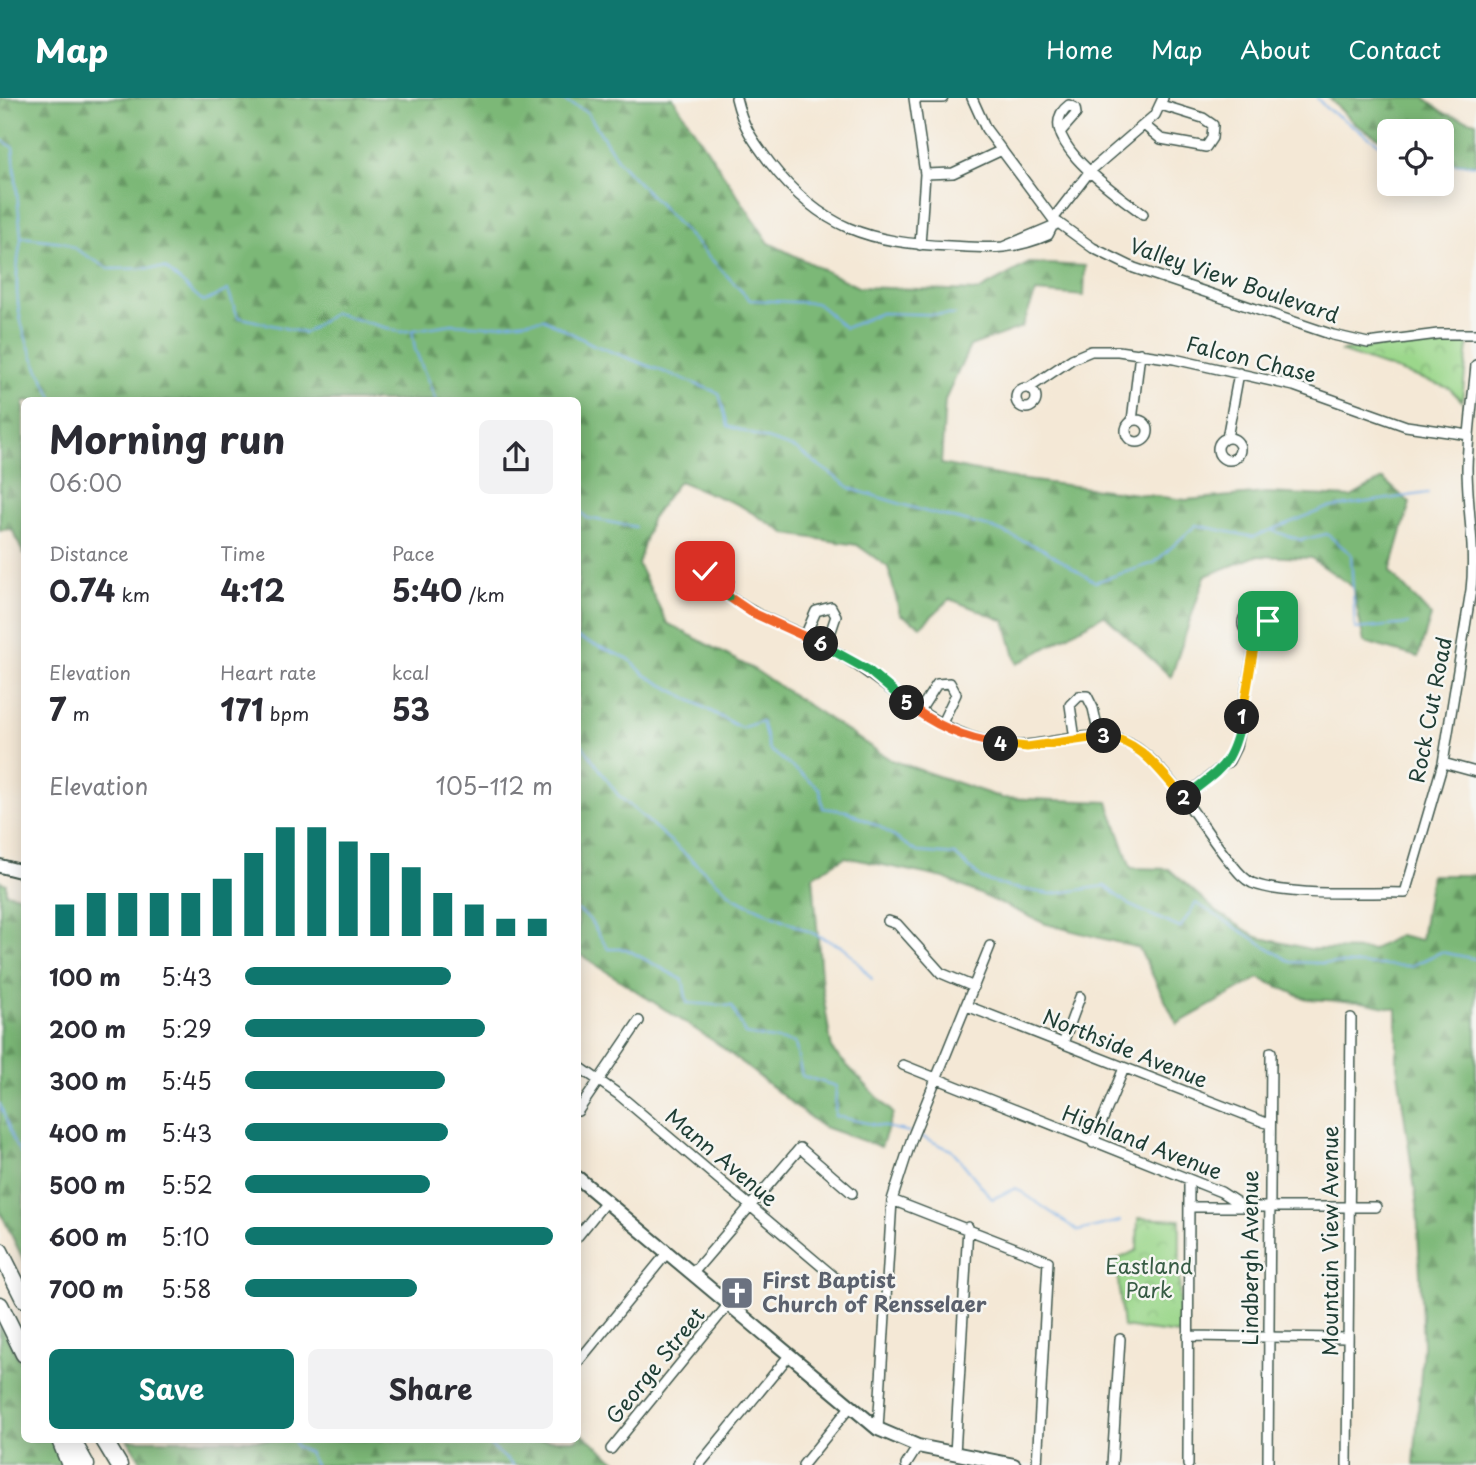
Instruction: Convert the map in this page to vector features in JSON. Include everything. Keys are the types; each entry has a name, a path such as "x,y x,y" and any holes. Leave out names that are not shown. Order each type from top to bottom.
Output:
{"highway":[{"path":"0,1251 21,1293"},
{"path":"0,1306 21,1348"},
{"path":"61,1443 70,1465"},
{"path":"74,1443 86,1465"},
{"path":"106,1443 119,1465"}],"street":[{"path":"736,98 743,127 789,187 822,215 853,232 898,244 1003,247 1054,223 1090,171 1144,125 1162,102 1203,118 1213,125 1212,138 1206,147 1161,139 1144,125"},
{"path":"920,245 925,174 914,98 943,98"},
{"name":"Valley View Boulevard","path":"975,100 1002,150 1054,223 1093,248 1134,268 1333,335 1368,343 1438,334 1476,334"},
{"path":"1062,130 1061,139 1090,171 1143,214"},
{"path":"925,174 953,173 1002,150"},
{"name":"Falcon Chase","path":"1029,388 1072,359 1091,351 1140,353 1294,386 1406,426 1469,435"},
{"path":"1132,421 1140,353"},
{"name":"Rock Cut Road","path":"1184,798 1240,874 1251,882 1283,889 1405,892 1443,763 1474,561 1468,522 1469,435 1476,365"},
{"path":"1227,438 1239,373"},
{"path":"721,590 751,612 805,636 868,670 919,712 963,736 1027,747 1099,735 1115,737 1144,752 1184,798 1229,761 1236,747 1256,636"},
{"path":"805,636 816,611 831,607 836,616 825,646"},
{"path":"919,712 937,684 950,683 956,694 941,725"},
{"path":"1075,739 1070,705 1079,696 1087,696 1091,702 1099,735"},
{"path":"1443,763 1476,772"},
{"path":"0,866 21,872"},
{"path":"888,920 897,924 940,973 974,987"},
{"path":"878,1429 892,1200 912,1138 938,1080 990,946"},
{"path":"1063,1043 1080,997"},
{"name":"Northside Avenue","path":"967,1006 1269,1124"},
{"name":"Mountain View Avenue","path":"1348,1465 1350,1018"},
{"path":"581,1106 639,1021"},
{"name":"Lindbergh Avenue","path":"1268,1465 1271,1052"},
{"name":"Highland Avenue","path":"903,1065 1235,1199 1244,1207"},
{"name":"Mann Avenue","path":"581,1068 839,1281"},
{"path":"1093,1143 1124,1068"},
{"path":"692,1274 800,1148 852,1193"},
{"path":"581,1180 788,1357 878,1429 918,1446 955,1454 971,1461 1014,1465"},
{"path":"1188,1465 1189,1180"},
{"path":"581,1233 607,1200"},
{"path":"892,1200 968,1227 1048,1261 1037,1465"},
{"path":"1189,1207 1376,1207"},
{"path":"955,1454 968,1227"},
{"path":"581,1358 667,1253"},
{"name":"George Street","path":"611,1449 728,1305"},
{"path":"1188,1336 1348,1338"},
{"path":"1112,1465 1120,1339"},
{"path":"699,1465 788,1357"},
{"path":"803,1465 850,1407"},
{"path":"906,1465 918,1446"}],"green space":[{"path":"0,98 673,98 769,243 858,287 978,291 1029,263 1085,266 1084,296 1036,292 1022,327 970,346 945,400 941,464 1017,479 1186,500 1266,493 1351,497 1383,479 1410,503 1390,572 1431,616 1418,657 1364,642 1353,587 1311,558 1256,556 1205,576 1171,677 1104,615 1017,664 1005,621 950,599 921,626 900,614 888,567 857,545 787,534 739,505 679,481 651,519 638,564 667,623 755,670 891,760 1002,798 1108,802 1131,868 1169,869 1217,912 1257,937 1310,949 1372,950 1399,935 1421,940 1431,875 1476,875 1476,1465 1414,1465 1423,1346 1417,1204 1397,1065 1397,1009 1362,1002 1307,999 1259,978 1177,1024 1139,948 1046,924 944,878 845,857 813,876 822,988 832,1050 893,1113 881,1147 821,1126 718,1044 581,955 581,397 21,397 21,548 12,529 0,530"},
{"path":"1329,98 1425,98 1446,114 1476,122 1476,164 1454,164 1454,119 1377,119 1377,137 1355,124"},
{"path":"1434,340 1463,340 1468,345 1462,401 1449,388 1340,351"},
{"path":"0,881 6,884 6,893 21,896 21,1255 0,1211"},
{"name":"Eastland Park","path":"1138,1218 1180,1220 1179,1334 1123,1327 1116,1260 1137,1250"},
{"path":"0,1326 21,1363 21,1443 68,1443 81,1465 0,1465"},
{"path":"581,1433 621,1465 143,1465 130,1443 581,1443"}],"waterway":[{"path":"558,98 587,112 619,162 750,300 817,303 845,328 881,313 955,315"},
{"path":"1317,98 1326,108 1377,142"},
{"path":"0,139 13,147 21,237 64,242 109,269 165,268 204,302 228,290 238,317 305,333 334,313 401,332 452,324 487,326 544,319 594,345 719,393 728,426 796,449 852,489 927,512 990,527 1043,549 1095,582 1154,563 1196,525 1253,537 1327,508 1428,493"},
{"path":"1454,164 1476,165"},
{"path":"21,239 18,304 34,361 53,397"},
{"path":"412,330 415,349 434,397"},
{"path":"581,512 587,518 635,527"},
{"path":"1273,531 1301,540 1327,534 1351,554 1355,629 1408,624"},
{"path":"581,639 629,659 645,675 741,728 762,721 769,749 820,789 823,808 846,811 880,827 917,852 955,855 982,879 1008,887 1051,894 1105,886 1129,905 1180,928 1196,903 1291,962 1411,966 1441,952 1476,959"},
{"path":"581,743 618,795 735,898 845,948 872,979"},
{"path":"581,912 589,919 608,949 626,949 683,980 687,1003 732,1006 745,1034 795,1043 802,1076 836,1086 835,1116 909,1132"},
{"path":"0,1104 15,1145 21,1154"},
{"path":"918,1135 953,1151 992,1199 1016,1188 1078,1231 1120,1221"},
{"path":"294,1443 296,1447 308,1452 315,1465"},
{"path":"487,1443 513,1465"}],"place":[{"name":"First Baptist Church of Rensselaer","path":"737,1293"}],"route":[{"path":"705,571 703,580 712,590 721,590 751,612 805,636 868,670 913,708 963,736 1027,747 1099,735 1115,737 1144,752 1184,798 1229,761 1236,747 1256,636 1264,633 1268,621"}]}
